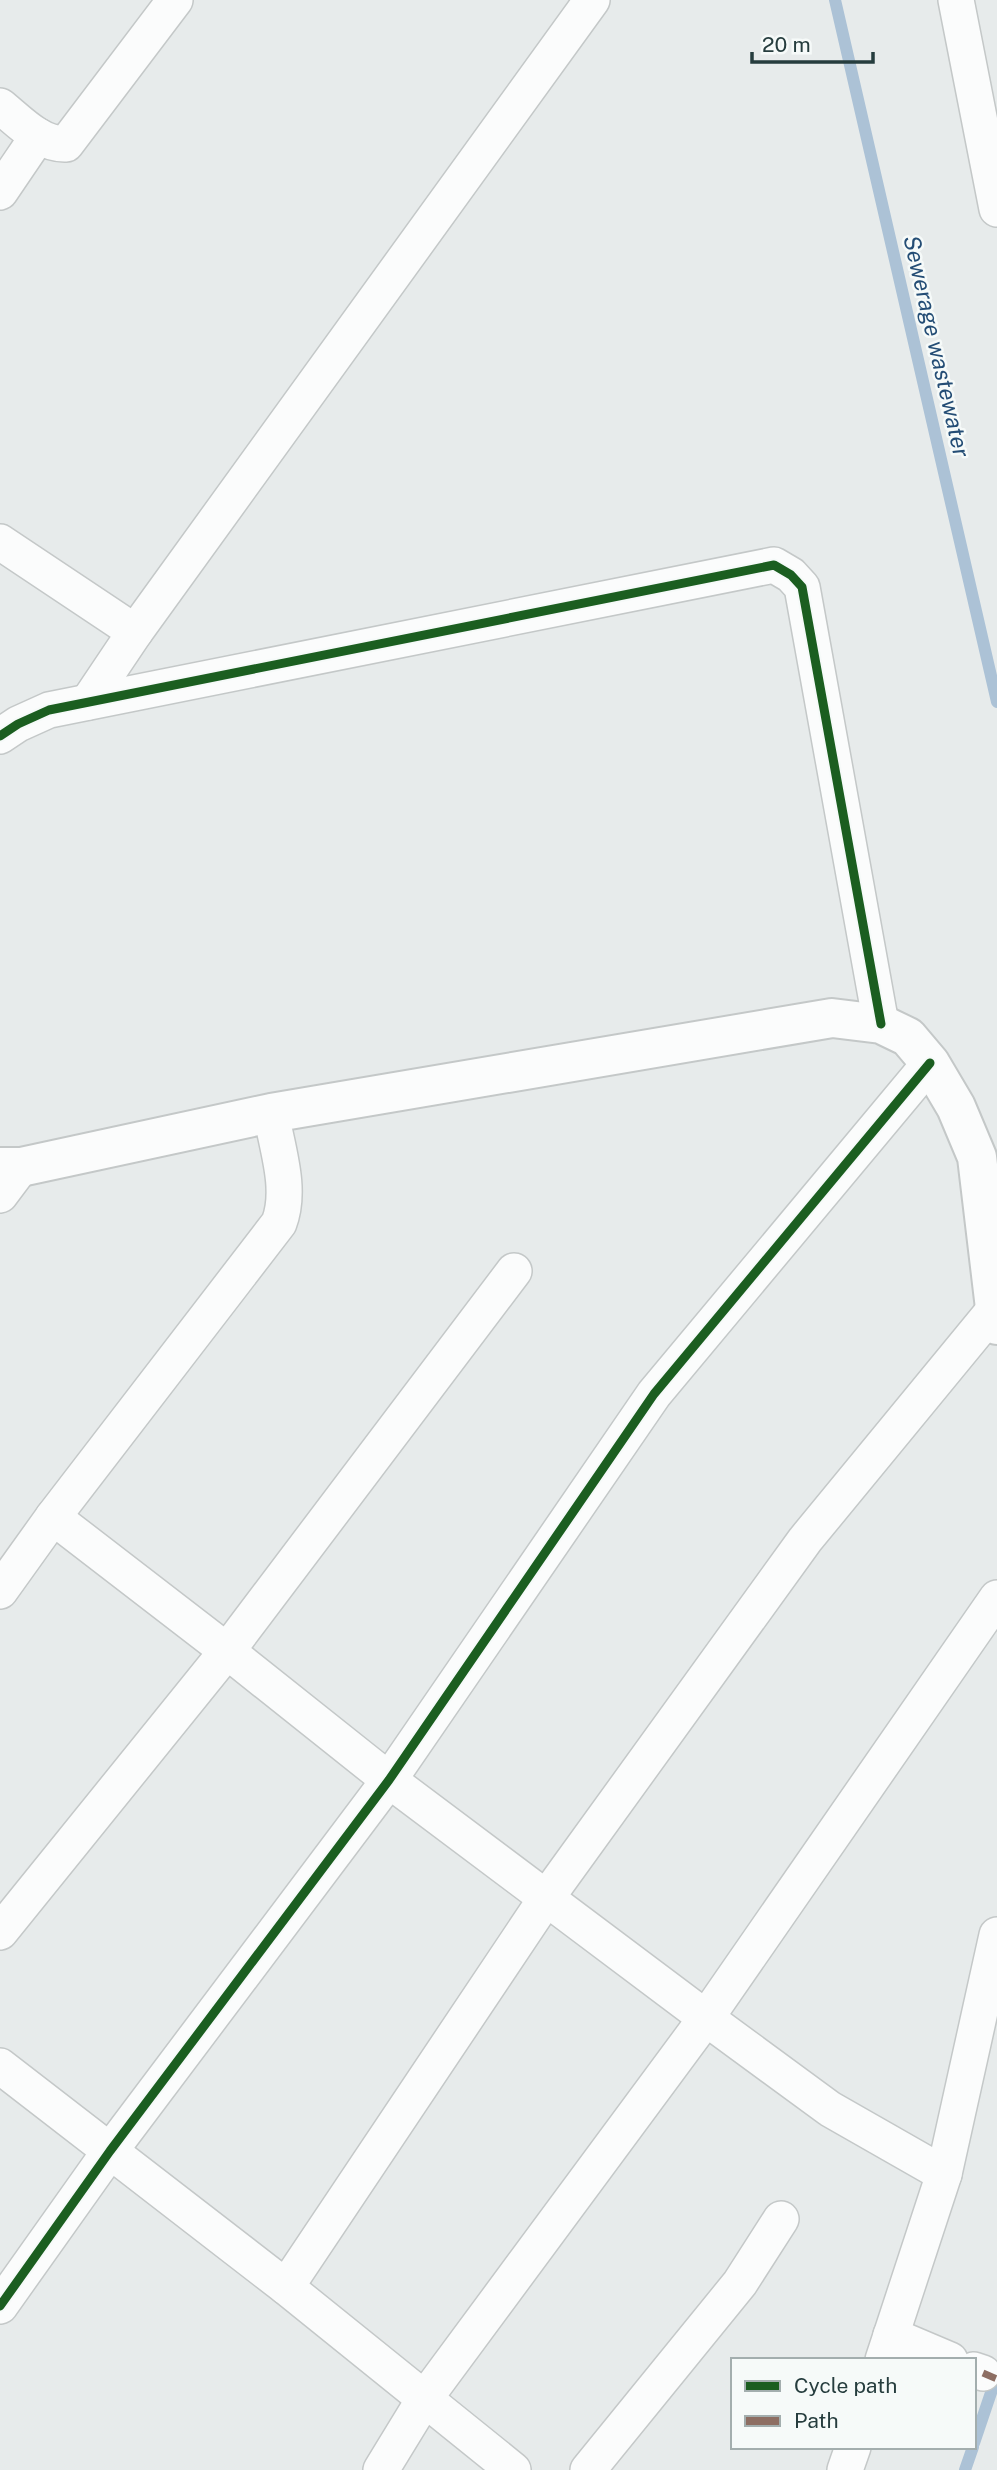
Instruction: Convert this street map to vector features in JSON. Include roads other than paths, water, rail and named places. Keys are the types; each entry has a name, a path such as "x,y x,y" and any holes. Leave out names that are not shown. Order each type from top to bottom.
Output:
{"street":[{"path":"0,106 38,136 61,144 70,141 175,0"},
{"path":"88,702 135,632 592,0"},
{"path":"956,0 997,209"},
{"path":"0,192 38,136"},
{"path":"0,542 135,632"},
{"path":"0,736 18,724 49,710 774,565 791,575 802,587 881,1024"},
{"path":"7,1176 271,1113 832,1018 881,1024 908,1037 929,1063 956,1107 977,1157 996,1317 805,1540 547,1897 286,2287"},
{"path":"0,2306 110,2151 389,1780 654,1394 929,1063"},
{"path":"0,1591 53,1517 279,1223 284,1211 285,1196 271,1113"},
{"path":"0,1932 227,1651 513,1271"},
{"path":"53,1517 389,1780 706,2018 830,2109 944,2174"},
{"path":"382,2470 425,2398 706,2018 997,1598"},
{"path":"940,2358 887,2348 944,2174 997,1936"},
{"path":"0,2066 286,2287 513,2470"},
{"path":"588,2470 740,2283 782,2219"},
{"path":"845,2470 852,2449"}],"waterway":[{"name":"Sewerage wastewater","path":"835,0 997,702"},
{"name":"Sewerage wastewater","path":"976,2437 997,2375"},
{"name":"Sewerage wastewater","path":"965,2470 972,2449"}]}
